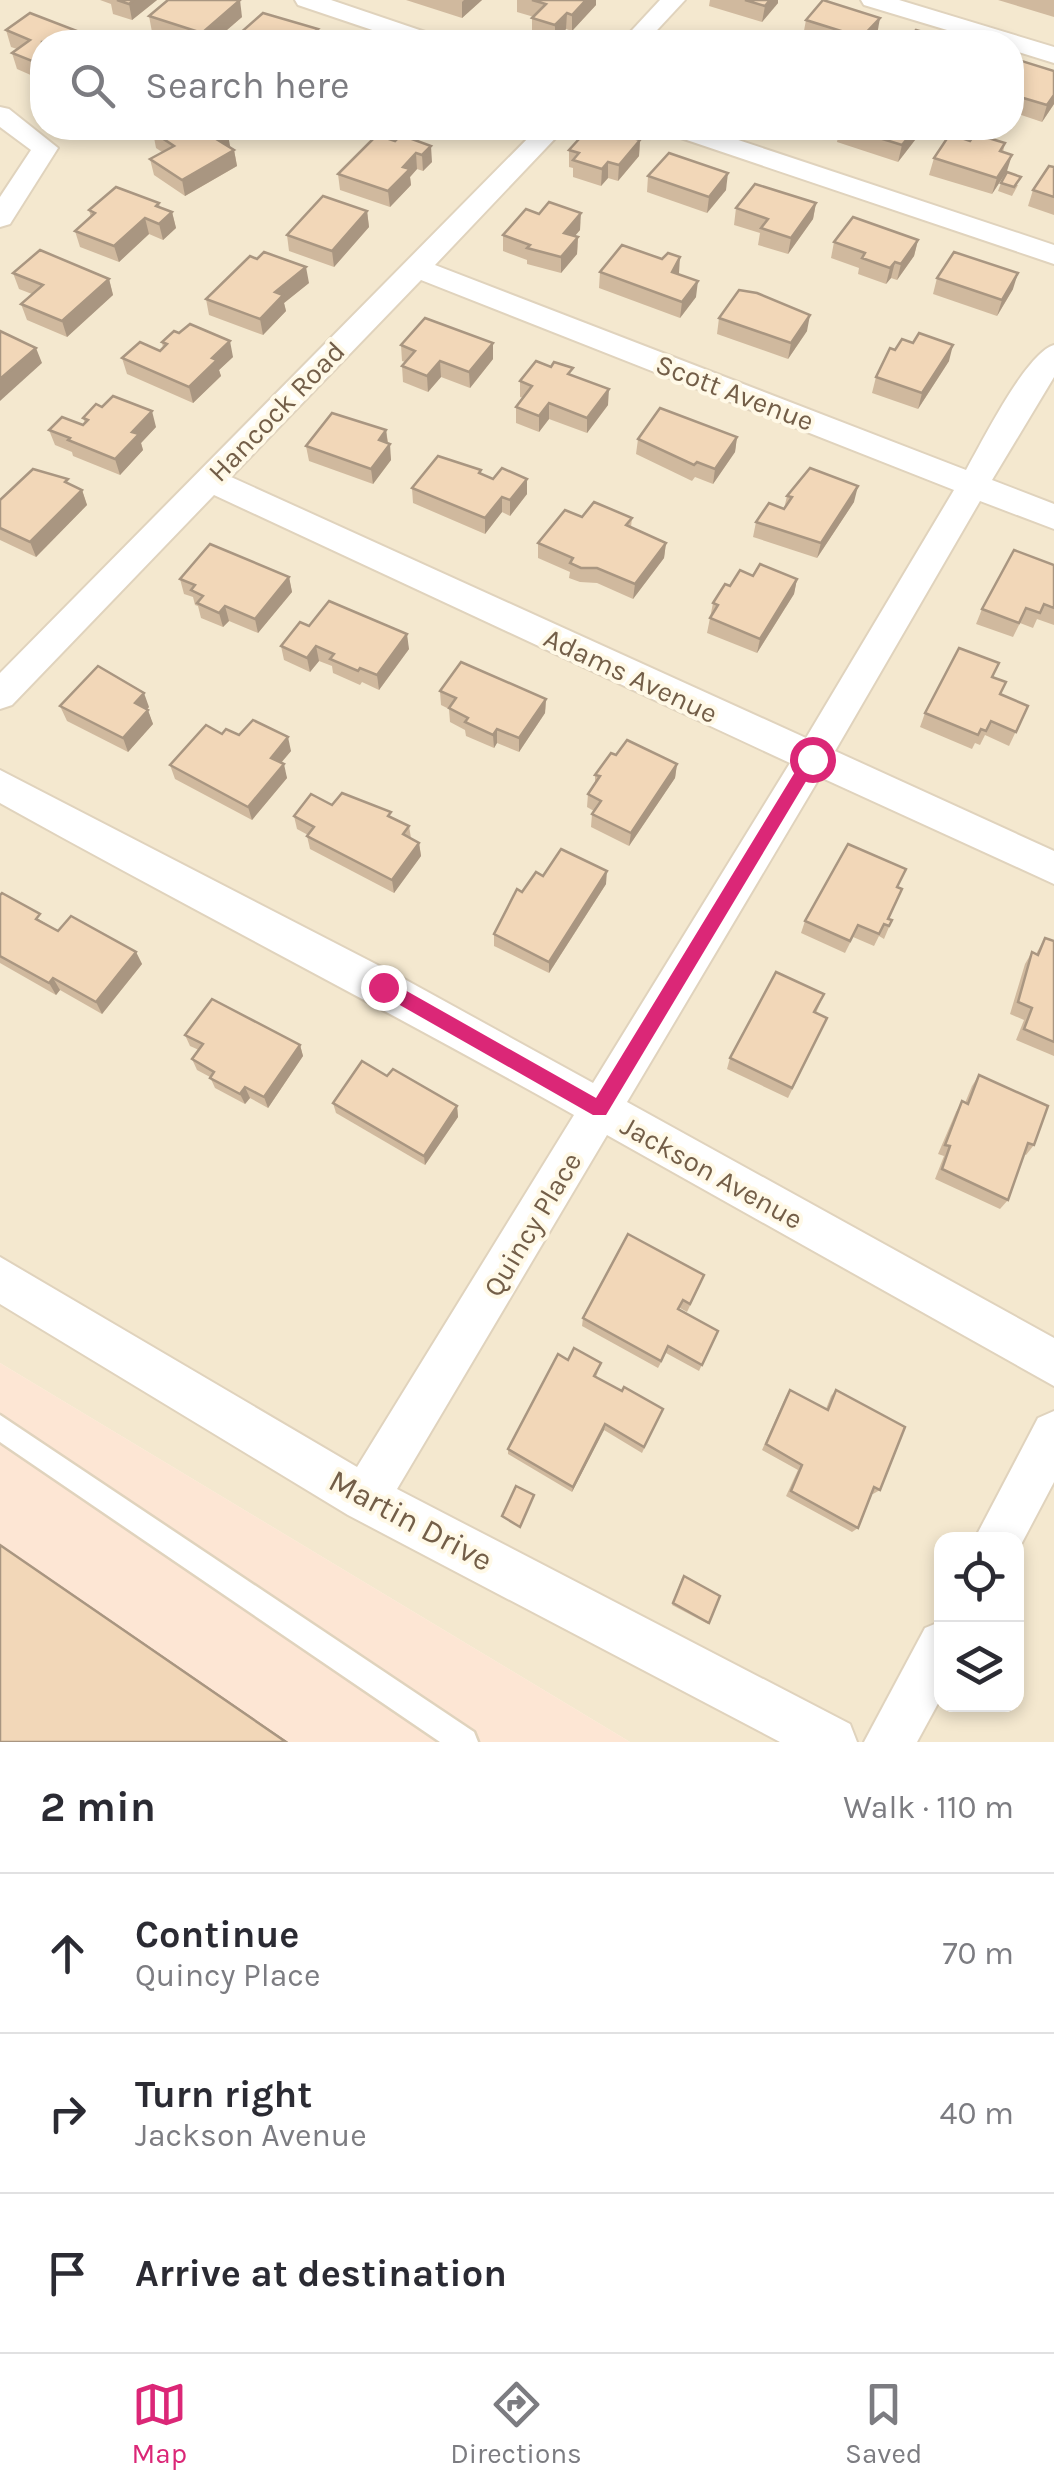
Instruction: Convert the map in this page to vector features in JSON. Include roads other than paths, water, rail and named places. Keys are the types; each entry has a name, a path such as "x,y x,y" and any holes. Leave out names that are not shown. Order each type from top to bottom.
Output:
{"street":[{"path":"307,0 395,30"},
{"path":"645,30 674,0"},
{"path":"873,0 972,30"},
{"path":"1024,46 1054,55"},
{"path":"0,116 30,137"},
{"path":"0,218 46,148 34,140"},
{"name":"Hancock Road","path":"0,695 540,140"},
{"path":"713,140 1054,256"},
{"name":"Scott Avenue","path":"415,267 1054,517"},
{"name":"Quincy Place","path":"365,1498 812,759 1024,398 1054,356"},
{"name":"Adams Avenue","path":"209,480 1054,868"},
{"name":"Jackson Avenue","path":"0,784 168,878 383,987 1054,1362"},
{"name":"Martin Drive","path":"0,1279 365,1498 832,1742"},
{"path":"1002,1532 1054,1434"},
{"path":"890,1742 934,1660"}],"lane":[{"path":"0,1427 464,1742"}]}
